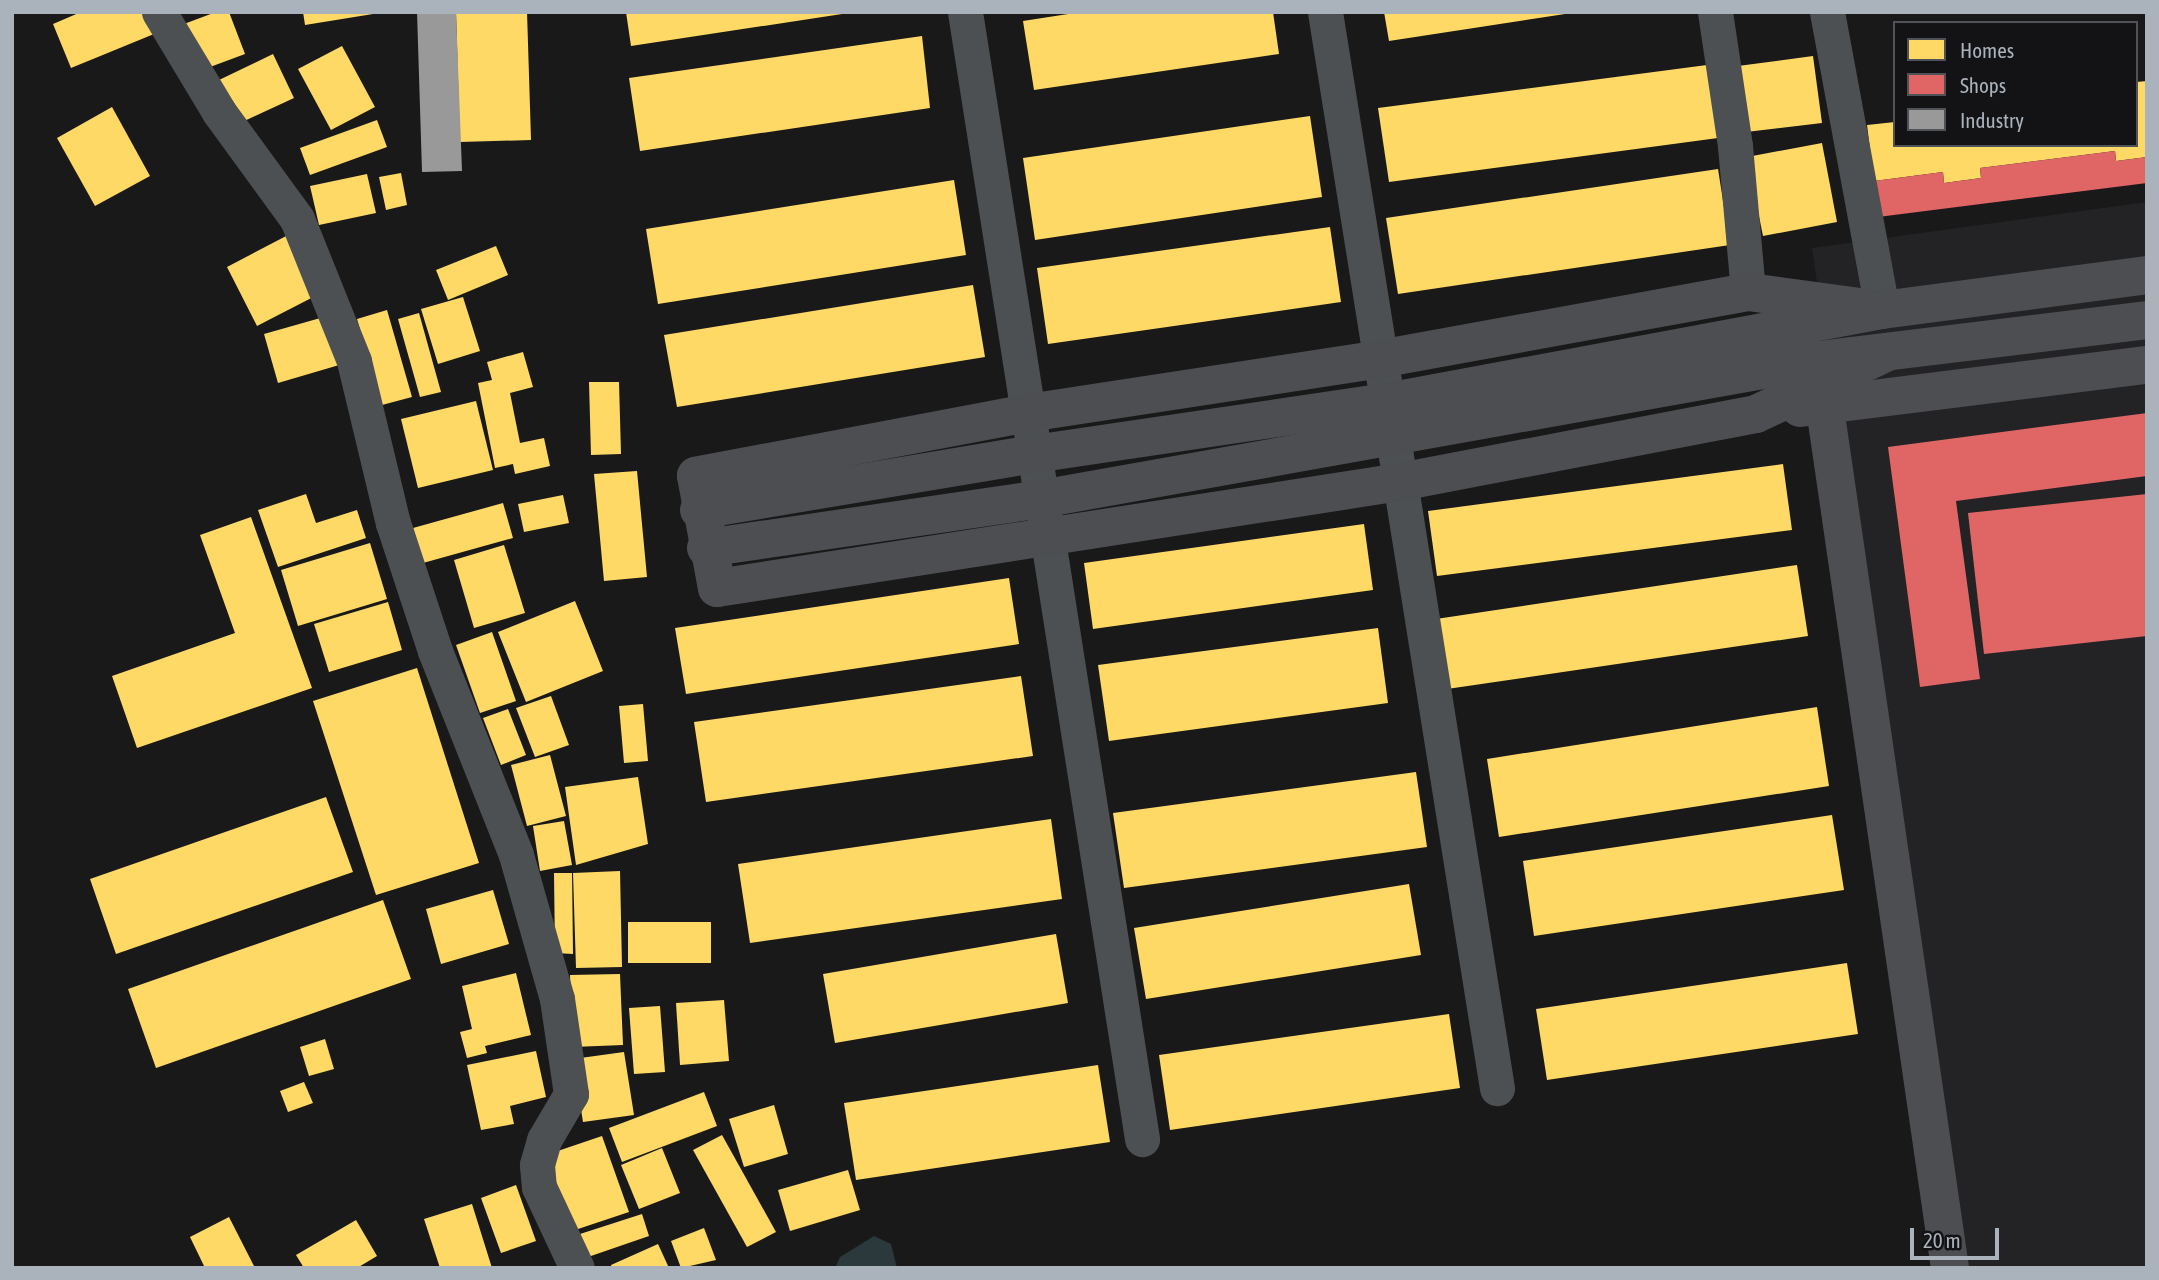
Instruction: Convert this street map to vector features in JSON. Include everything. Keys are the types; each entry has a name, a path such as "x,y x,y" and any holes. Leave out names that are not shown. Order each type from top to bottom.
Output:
{"street":[{"path":"159,12 219,112 298,219 354,361 393,523 435,651 516,855 557,999 571,1094 544,1140 537,1165 539,1187 578,1268"},
{"path":"965,12 1142,1139"},
{"path":"1325,12 1497,1088"},
{"path":"1715,12 1748,292"},
{"path":"1827,12 1882,310"},
{"path":"699,499 1034,454 1387,402 1882,310 2147,275"},
{"path":"699,499 1028,413 1381,359 1748,292 1882,310"},
{"path":"699,499 717,588 1048,540 1400,482 1756,414 1888,352 2147,320"},
{"path":"708,548 1041,499 1393,439 1821,383 2147,365"},
{"path":"1821,383 1950,1268"}],"shaded area":[{"path":"2147,202 2147,1268 1932,1268 1926,1046 1812,248"},
{"path":"874,1236 891,1244 897,1268 835,1268 840,1257"}],"building: Homes":[{"path":"81,12 145,12 154,34 71,68 53,24"},
{"path":"216,12 229,12 245,54 202,70 184,24"},
{"path":"303,12 373,12 373,14 305,25"},
{"path":"456,12 527,12 531,140 460,142"},
{"path":"626,12 842,12 842,14 631,46"},
{"path":"1081,12 1273,12 1279,54 1034,90 1023,21"},
{"path":"1384,12 1565,12 1565,14 1389,41"},
{"path":"922,36 930,108 640,151 629,78"},
{"path":"342,46 375,107 331,130 298,69"},
{"path":"273,54 294,98 240,123 219,80"},
{"path":"1813,56 1822,123 1746,132 1738,66"},
{"path":"1707,65 1718,138 1389,182 1378,108"},
{"path":"2147,81 2147,157 2116,161 2115,151 1980,168 1981,178 1944,183 1943,172 1874,181 1867,125 1893,122 1893,147 2138,147 2138,82"},
{"path":"112,107 150,176 95,206 57,138"},
{"path":"1310,116 1322,197 1035,240 1023,158"},
{"path":"377,120 387,147 310,175 300,148"},
{"path":"1822,143 1837,222 1763,236 1747,157"},
{"path":"1718,169 1730,245 1398,294 1386,218"},
{"path":"401,173 407,205 386,210 379,177"},
{"path":"367,174 376,213 319,225 310,186"},
{"path":"954,180 966,255 658,304 646,229"},
{"path":"1330,227 1341,302 1048,344 1037,268"},
{"path":"290,234 321,293 257,326 227,267"},
{"path":"496,246 508,275 448,300 436,270"},
{"path":"973,285 985,357 677,407 664,335"},
{"path":"463,297 480,351 438,364 421,309"},
{"path":"387,310 412,397 382,405 357,319"},
{"path":"419,313 441,392 420,397 398,319"},
{"path":"331,315 346,363 278,383 264,334"},
{"path":"523,352 533,387 510,393 520,443 544,438 550,466 515,474 513,464 495,468 478,383 492,380 487,362"},
{"path":"589,382 619,382 621,454 591,455"},
{"path":"476,401 493,470 418,488 401,419"},
{"path":"1783,464 1792,530 1437,576 1428,511"},
{"path":"637,471 647,577 604,581 594,474"},
{"path":"306,494 316,523 357,510 366,538 278,567 258,510"},
{"path":"563,495 569,523 524,532 518,504"},
{"path":"503,503 513,538 423,563 413,528"},
{"path":"251,517 312,688 137,748 112,676 235,633 200,535"},
{"path":"1364,524 1373,590 1093,629 1084,563"},
{"path":"370,543 387,599 298,626 281,570"},
{"path":"504,545 525,613 474,628 454,560"},
{"path":"1797,565 1808,636 1447,689 1436,619"},
{"path":"1009,578 1019,644 686,694 675,628"},
{"path":"575,601 603,671 526,702 498,632"},
{"path":"388,602 402,650 329,672 314,624"},
{"path":"1378,628 1388,703 1109,741 1098,665"},
{"path":"492,632 516,701 480,713 456,645"},
{"path":"417,668 479,863 376,895 313,701"},
{"path":"1021,676 1033,756 706,802 694,722"},
{"path":"551,696 569,745 535,757 516,708"},
{"path":"643,704 648,761 624,763 619,706"},
{"path":"1817,707 1829,786 1499,837 1487,759"},
{"path":"508,709 526,755 501,765 483,718"},
{"path":"550,755 566,816 527,826 511,765"},
{"path":"1416,772 1427,847 1124,888 1113,813"},
{"path":"638,777 648,844 576,865 565,787"},
{"path":"326,797 353,872 116,954 90,879"},
{"path":"1832,815 1844,890 1534,936 1523,861"},
{"path":"1051,819 1062,899 750,943 738,864"},
{"path":"564,821 572,865 540,871 533,826"},
{"path":"620,871 622,967 576,968 573,873"},
{"path":"554,873 572,873 573,954 555,953"},
{"path":"1409,884 1421,955 1146,999 1134,928"},
{"path":"493,890 509,944 441,964 426,909"},
{"path":"383,900 411,979 156,1068 128,989"},
{"path":"628,922 711,922 711,963 628,963"},
{"path":"1056,934 1068,1003 835,1043 823,974"},
{"path":"1847,963 1858,1034 1547,1080 1536,1009"},
{"path":"516,973 531,1035 485,1046 487,1053 467,1058 460,1032 472,1029 462,986"},
{"path":"620,974 623,1045 573,1047 570,975"},
{"path":"724,1000 729,1061 680,1065 676,1003"},
{"path":"660,1006 665,1072 634,1074 629,1008"},
{"path":"1449,1014 1460,1088 1170,1130 1159,1055"},
{"path":"325,1039 334,1069 309,1076 300,1047"},
{"path":"536,1051 546,1097 510,1106 514,1124 481,1130 467,1065"},
{"path":"624,1052 634,1115 583,1122 573,1059"},
{"path":"1098,1065 1110,1142 856,1180 844,1103"},
{"path":"304,1082 313,1103 288,1112 280,1091"},
{"path":"704,1092 717,1126 622,1162 609,1128"},
{"path":"774,1105 788,1154 744,1167 729,1119"},
{"path":"722,1135 776,1232 747,1247 693,1150"},
{"path":"602,1136 629,1212 569,1232 543,1156"},
{"path":"662,1148 680,1193 639,1209 621,1165"},
{"path":"848,1170 860,1210 790,1231 778,1190"},
{"path":"516,1185 536,1241 501,1253 481,1198"},
{"path":"472,1204 492,1268 440,1268 424,1219"},
{"path":"642,1214 649,1236 588,1257 580,1234"},
{"path":"229,1217 255,1268 205,1268 190,1237"},
{"path":"356,1220 377,1256 357,1268 304,1268 296,1255"},
{"path":"704,1228 716,1260 681,1268 671,1241"},
{"path":"658,1244 669,1268 612,1268 611,1265"}],"building: Shops":[{"path":"2115,151 2116,161 2147,157 2147,183 1878,217 1874,181 1943,172 1944,183 1981,178 1980,168"},
{"path":"2147,413 2147,476 1956,501 1980,679 1920,687 1888,447"},
{"path":"2147,494 2147,636 1984,654 1968,513"}],"building: Industry":[{"path":"417,12 456,12 462,171 422,172"}]}
